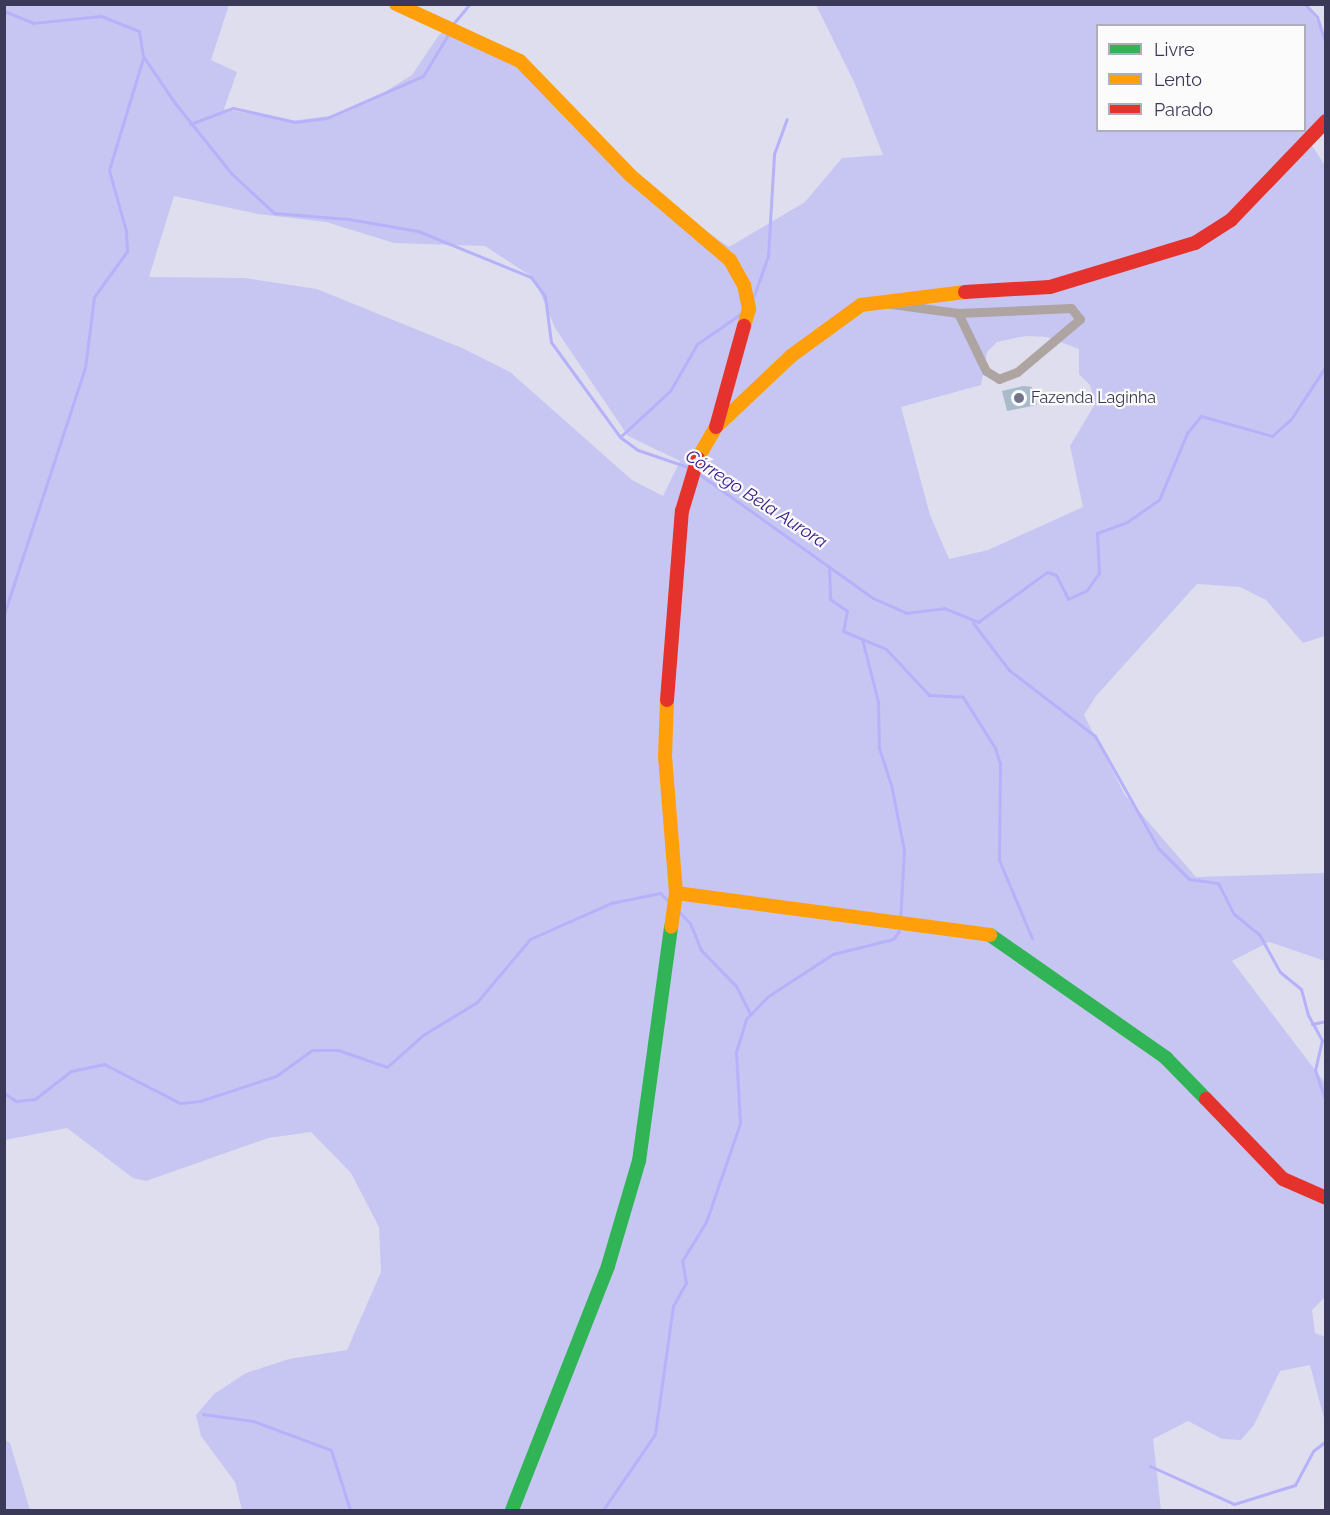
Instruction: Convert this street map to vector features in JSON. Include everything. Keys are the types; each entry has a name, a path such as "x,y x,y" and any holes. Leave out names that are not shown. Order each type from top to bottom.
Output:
{"main road":[{"path":"396,4 520,61 630,175 730,260 744,285 749,309 716,427 696,460 685,494 669,644 665,756 676,893 639,1161 625,1217 512,1510"},
{"path":"716,427 831,324 873,300 1050,287 1195,243 1232,220 1326,121"},
{"path":"676,893 891,925 971,930 996,937 1167,1058 1283,1179 1326,1198"}],"street":[{"path":"873,300 912,310 958,313 1071,308 1080,319 1017,372 999,379 986,371 958,313"}],"shaded area":[{"path":"5,5 229,5 211,60 237,72 224,109 291,121 336,115 383,93 412,75 439,35 452,26 511,60 619,171 729,247 805,202 842,158 883,155 855,84 816,5 1306,5 1322,28 1326,53 1325,113 1307,138 1326,167 1325,636 1303,643 1266,600 1240,587 1197,584 1096,696 1084,715 1125,795 1196,877 1325,873 1325,961 1269,942 1232,961 1325,1083 1325,1297 1312,1310 1315,1333 1325,1337 1325,1422 1310,1365 1280,1371 1254,1425 1241,1440 1222,1439 1188,1421 1153,1439 1161,1510 242,1510 235,1482 201,1436 196,1415 214,1394 246,1373 289,1359 347,1350 381,1272 379,1227 351,1173 311,1132 268,1138 146,1181 133,1178 67,1128 5,1140","holes":["174,196 258,214 326,222 394,243 485,246 534,278 555,328 628,436 680,461 663,496 632,480 510,372 462,348 317,289 245,278 149,277","1025,336 1047,337 1079,349 1079,374 1090,385 1095,404 1070,446 1083,507 988,550 949,559 930,515 901,407 981,385 987,352 997,342"]},
{"path":"5,1440 10,1443 30,1510 5,1510"}],"building":[{"name":"Fazenda Laginha","path":"1023,386 1032,387 1037,405 1007,411 1002,391"}],"waterway":[{"path":"453,24 470,4"},
{"path":"1305,4 1317,17 1326,44"},
{"name":"Córrego Bela Aurora","path":"4,11 33,23 101,16 139,31 143,56 175,103 231,173 274,213 349,219 418,231 531,277 545,296 551,342 620,437 638,450 691,468"},
{"path":"190,124 233,108 295,122 327,118 423,76 449,33"},
{"path":"4,614 85,368 94,297 127,251 126,231 109,170 143,58"},
{"path":"752,301 768,256 774,154 787,119"},
{"path":"620,437 670,391 697,344 742,313"},
{"name":"Córrego Bela Aurora","path":"699,474 873,598 906,613 944,608 978,622 1047,572 1056,575 1068,599 1087,590 1099,573 1097,533 1127,522 1159,500 1187,433 1201,416 1272,436 1291,419 1326,366"},
{"path":"829,566 830,599 847,611 843,631 886,649 929,695 963,697 995,748 1000,763 999,860 1032,938"},
{"path":"973,623 1009,670 1095,736 1158,848 1189,879 1218,883 1234,914 1259,934 1280,972 1301,989 1308,1015 1322,1040 1315,1070 1326,1102"},
{"path":"862,639 878,702 879,748 891,784 904,850 900,921"},
{"path":"4,1093 16,1101 35,1099 71,1071 104,1064 180,1103 200,1101 276,1076 312,1050 338,1050 387,1067 423,1035 477,1002 530,939 611,903 660,893 669,902"},
{"path":"678,911 690,923 701,950 736,986 750,1013"},
{"path":"603,1510 655,1434 673,1306 686,1283 682,1261 706,1222 740,1123 736,1052 746,1019 767,997 833,954 893,939 899,931"},
{"path":"1312,1024 1326,1021"},
{"path":"1326,1382 1326,1399"},
{"path":"203,1414 253,1421 331,1450 350,1510"},
{"path":"1150,1466 1234,1504 1295,1485 1313,1451 1326,1441"}],"traffic: fast":[{"path":"512,1510 608,1266 639,1161 671,927"},
{"path":"990,935 1166,1058 1206,1099"}],"traffic: slow":[{"path":"396,4 520,61 630,175 730,260 744,285 749,309 744,326"},
{"path":"698,458 716,427 791,356 861,305 965,292"},
{"path":"667,700 665,756 676,893 671,927"},
{"path":"676,893 990,935"}],"traffic: jam":[{"path":"965,292 1050,287 1195,243 1231,220 1326,121"},
{"path":"716,427 744,326"},
{"path":"667,700 682,511 698,458"},
{"path":"1206,1099 1283,1179 1326,1198"}],"place":[{"name":"Fazenda Laginha","path":"1019,398"}]}
